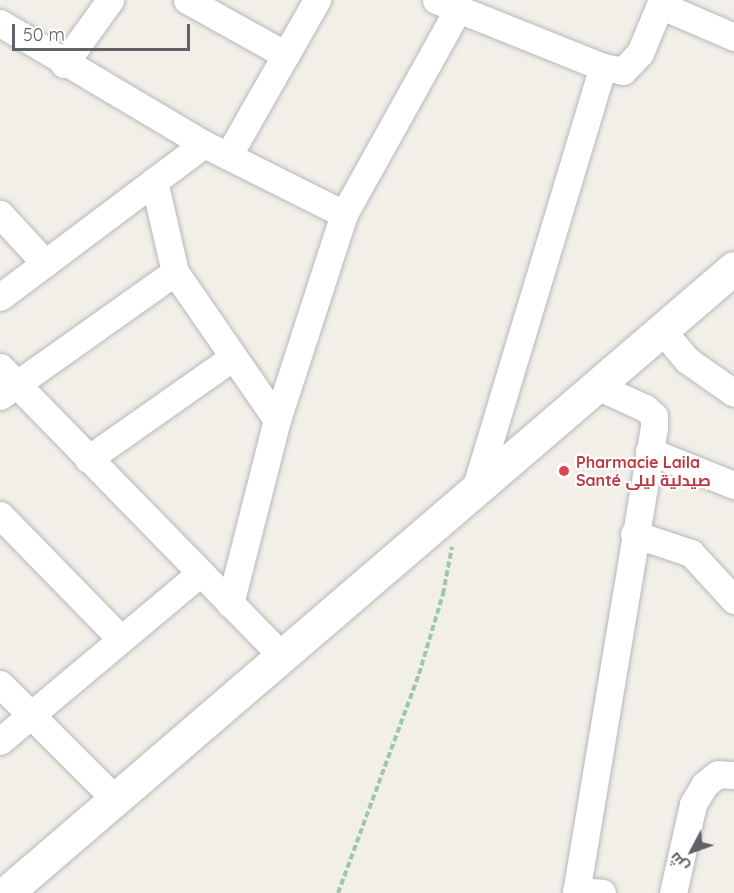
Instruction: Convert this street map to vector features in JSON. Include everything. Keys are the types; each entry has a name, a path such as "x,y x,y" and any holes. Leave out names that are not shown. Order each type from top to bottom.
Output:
{"street":[{"path":"64,64 110,0"},
{"path":"187,0 286,55"},
{"path":"228,156 317,0"},
{"path":"230,604 277,420 345,214 447,5 603,67 624,71 633,65 661,2 734,37"},
{"path":"0,23 64,64 204,144 345,214"},
{"path":"467,496 603,67"},
{"path":"0,297 204,144"},
{"path":"154,181 175,272 277,420"},
{"path":"0,214 45,263"},
{"path":"6,893 597,386 660,328 734,268"},
{"path":"175,272 5,383 88,459 283,657"},
{"path":"660,328 687,360 734,393"},
{"path":"88,459 233,357"},
{"path":"585,892 634,534 654,416 645,408 597,386"},
{"path":"649,452 734,485"},
{"path":"0,515 120,639"},
{"path":"634,534 691,553 734,600"},
{"path":"0,741 200,573"},
{"path":"0,684 116,800"},
{"path":"673,893 693,804 705,784 718,774 734,775"}],"path":[{"path":"338,893 419,674 443,594 467,496"}],"place":[{"name":"Pharmacie Laila Santé صيدلية ليلى","path":"564,471"}]}
